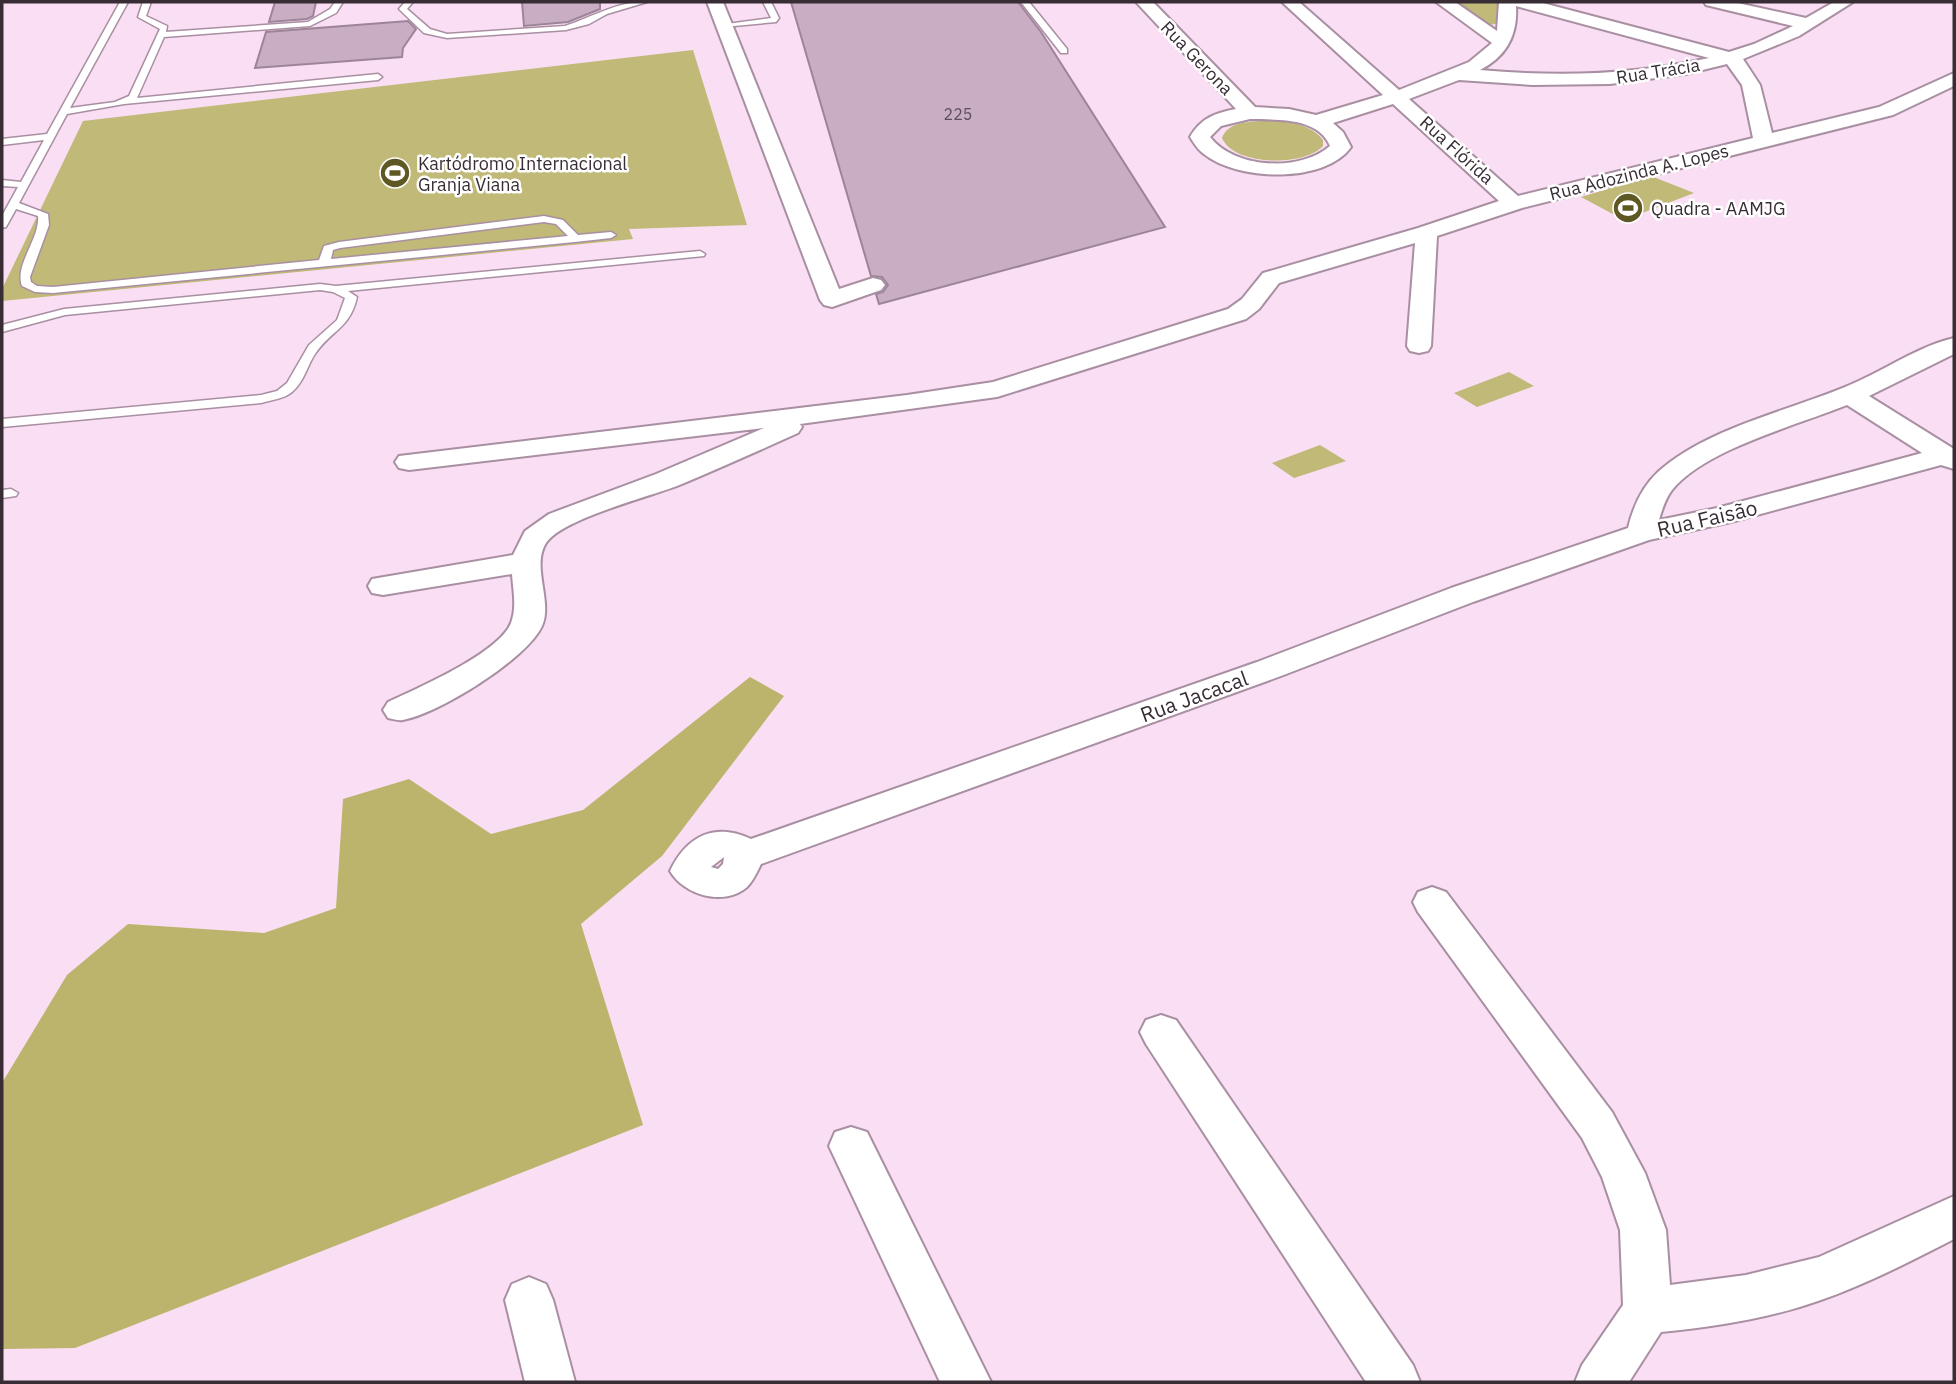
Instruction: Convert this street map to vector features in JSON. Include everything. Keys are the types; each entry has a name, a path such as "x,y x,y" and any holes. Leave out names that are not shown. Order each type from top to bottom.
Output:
{"street":[{"path":"715,2 832,300 873,285"},
{"name":"Rua Gerona","path":"1144,2 1251,113"},
{"name":"Rua Flórida","path":"1290,2 1514,203"},
{"path":"1444,2 1502,42"},
{"path":"1314,122 1399,97 1457,74 1488,58 1502,42 1509,16 1507,2"},
{"path":"1521,2 1730,58 1748,78 1760,110 1763,142"},
{"path":"1712,2 1809,24"},
{"name":"Rua Trácia","path":"1457,74 1529,80 1584,80 1662,72 1730,58 1762,47 1809,24 1845,2"},
{"name":"Rua Adozinda A. Lopes","path":"823,413 985,390 1032,378 1237,313 1256,301 1261,285 1271,278 1426,233 1514,203 1886,111 1954,79"},
{"path":"1251,113 1295,116 1314,122 1339,138 1341,147 1328,159 1303,167 1255,167 1224,158 1204,146 1200,137 1203,128 1230,116 1251,113"},
{"path":"1419,346 1427,252 1426,233"},
{"name":"Rua Faisão","path":"1950,458 1721,516 1641,533 1648,504 1667,478 1687,463 1711,450 1850,395 1954,345"},
{"path":"1850,395 1950,458"},
{"path":"410,461 823,413"},
{"path":"400,710 489,663 525,630 531,613 527,562 531,544 537,534 556,522 665,480 823,413"},
{"name":"Rua Jacacal","path":"745,855 1269,669 1462,594 1641,533"},
{"path":"383,586 527,562"},
{"path":"1432,902 1597,1125 1616,1161 1643,1230 1647,1311 1600,1382"},
{"path":"1161,1032 1395,1382"},
{"path":"850,1146 966,1382"},
{"path":"1647,1311 1720,1303 1787,1288 1840,1270 1954,1217"},
{"path":"529,1300 550,1382"}],"lane":[{"path":"2,225 124,2"},
{"path":"126,102 136,94 164,28 142,17 147,2"},
{"path":"161,34 310,24 332,11 339,2"},
{"path":"410,2 403,9 426,31 447,36 565,28 586,22 604,12 643,2"},
{"path":"723,25 774,20 767,2"},
{"path":"1026,2 1064,51"},
{"path":"62,112 126,102 378,77"},
{"path":"2,142 49,137"},
{"path":"2,183 23,185"},
{"path":"12,204 43,214 44,225 25,277 26,284 35,289 96,288 611,235"},
{"path":"324,264 328,248 451,229 556,219 569,227 575,239"},
{"path":"451,229 453,251"},
{"path":"2,328 64,312 700,254"},
{"path":"2,423 261,399 281,394 298,377 313,348 339,328 349,312 351,297 336,289"}],"shaded area":[{"path":"1450,2 1501,2 1502,22 1481,23"},
{"name":"Kartódromo Internacional Granja Viana","path":"693,50 747,225 629,229 633,239 2,301 2,289 83,121"},
{"path":"1262,121 1287,122 1311,129 1323,140 1323,146 1301,158 1270,160 1240,154 1222,138 1233,126"},
{"name":"Quadra - AAMJG","path":"1651,176 1694,193 1624,220 1581,197"},
{"path":"1509,372 1534,386 1477,407 1454,393"},
{"path":"1320,445 1346,461 1294,478 1272,463"},
{"path":"750,677 784,696 662,856 581,924 643,1125 75,1348 2,1349 2,1083 67,975 128,924 264,933 336,908 343,799 409,779 491,834 583,810"}],"building":[{"path":"275,2 316,2 313,16 307,19 269,22"},
{"path":"522,2 600,2 600,9 568,22 524,26"},
{"path":"791,2 1018,2 1041,32 1165,227 879,304 876,294 883,292 888,285 882,277 871,276"},
{"path":"408,21 416,29 403,48 402,57 255,68 266,32"}],"place":[{"name":"Kartódromo Internacional Granja Viana","path":"395,173"},
{"name":"Quadra - AAMJG","path":"1628,208"}]}
